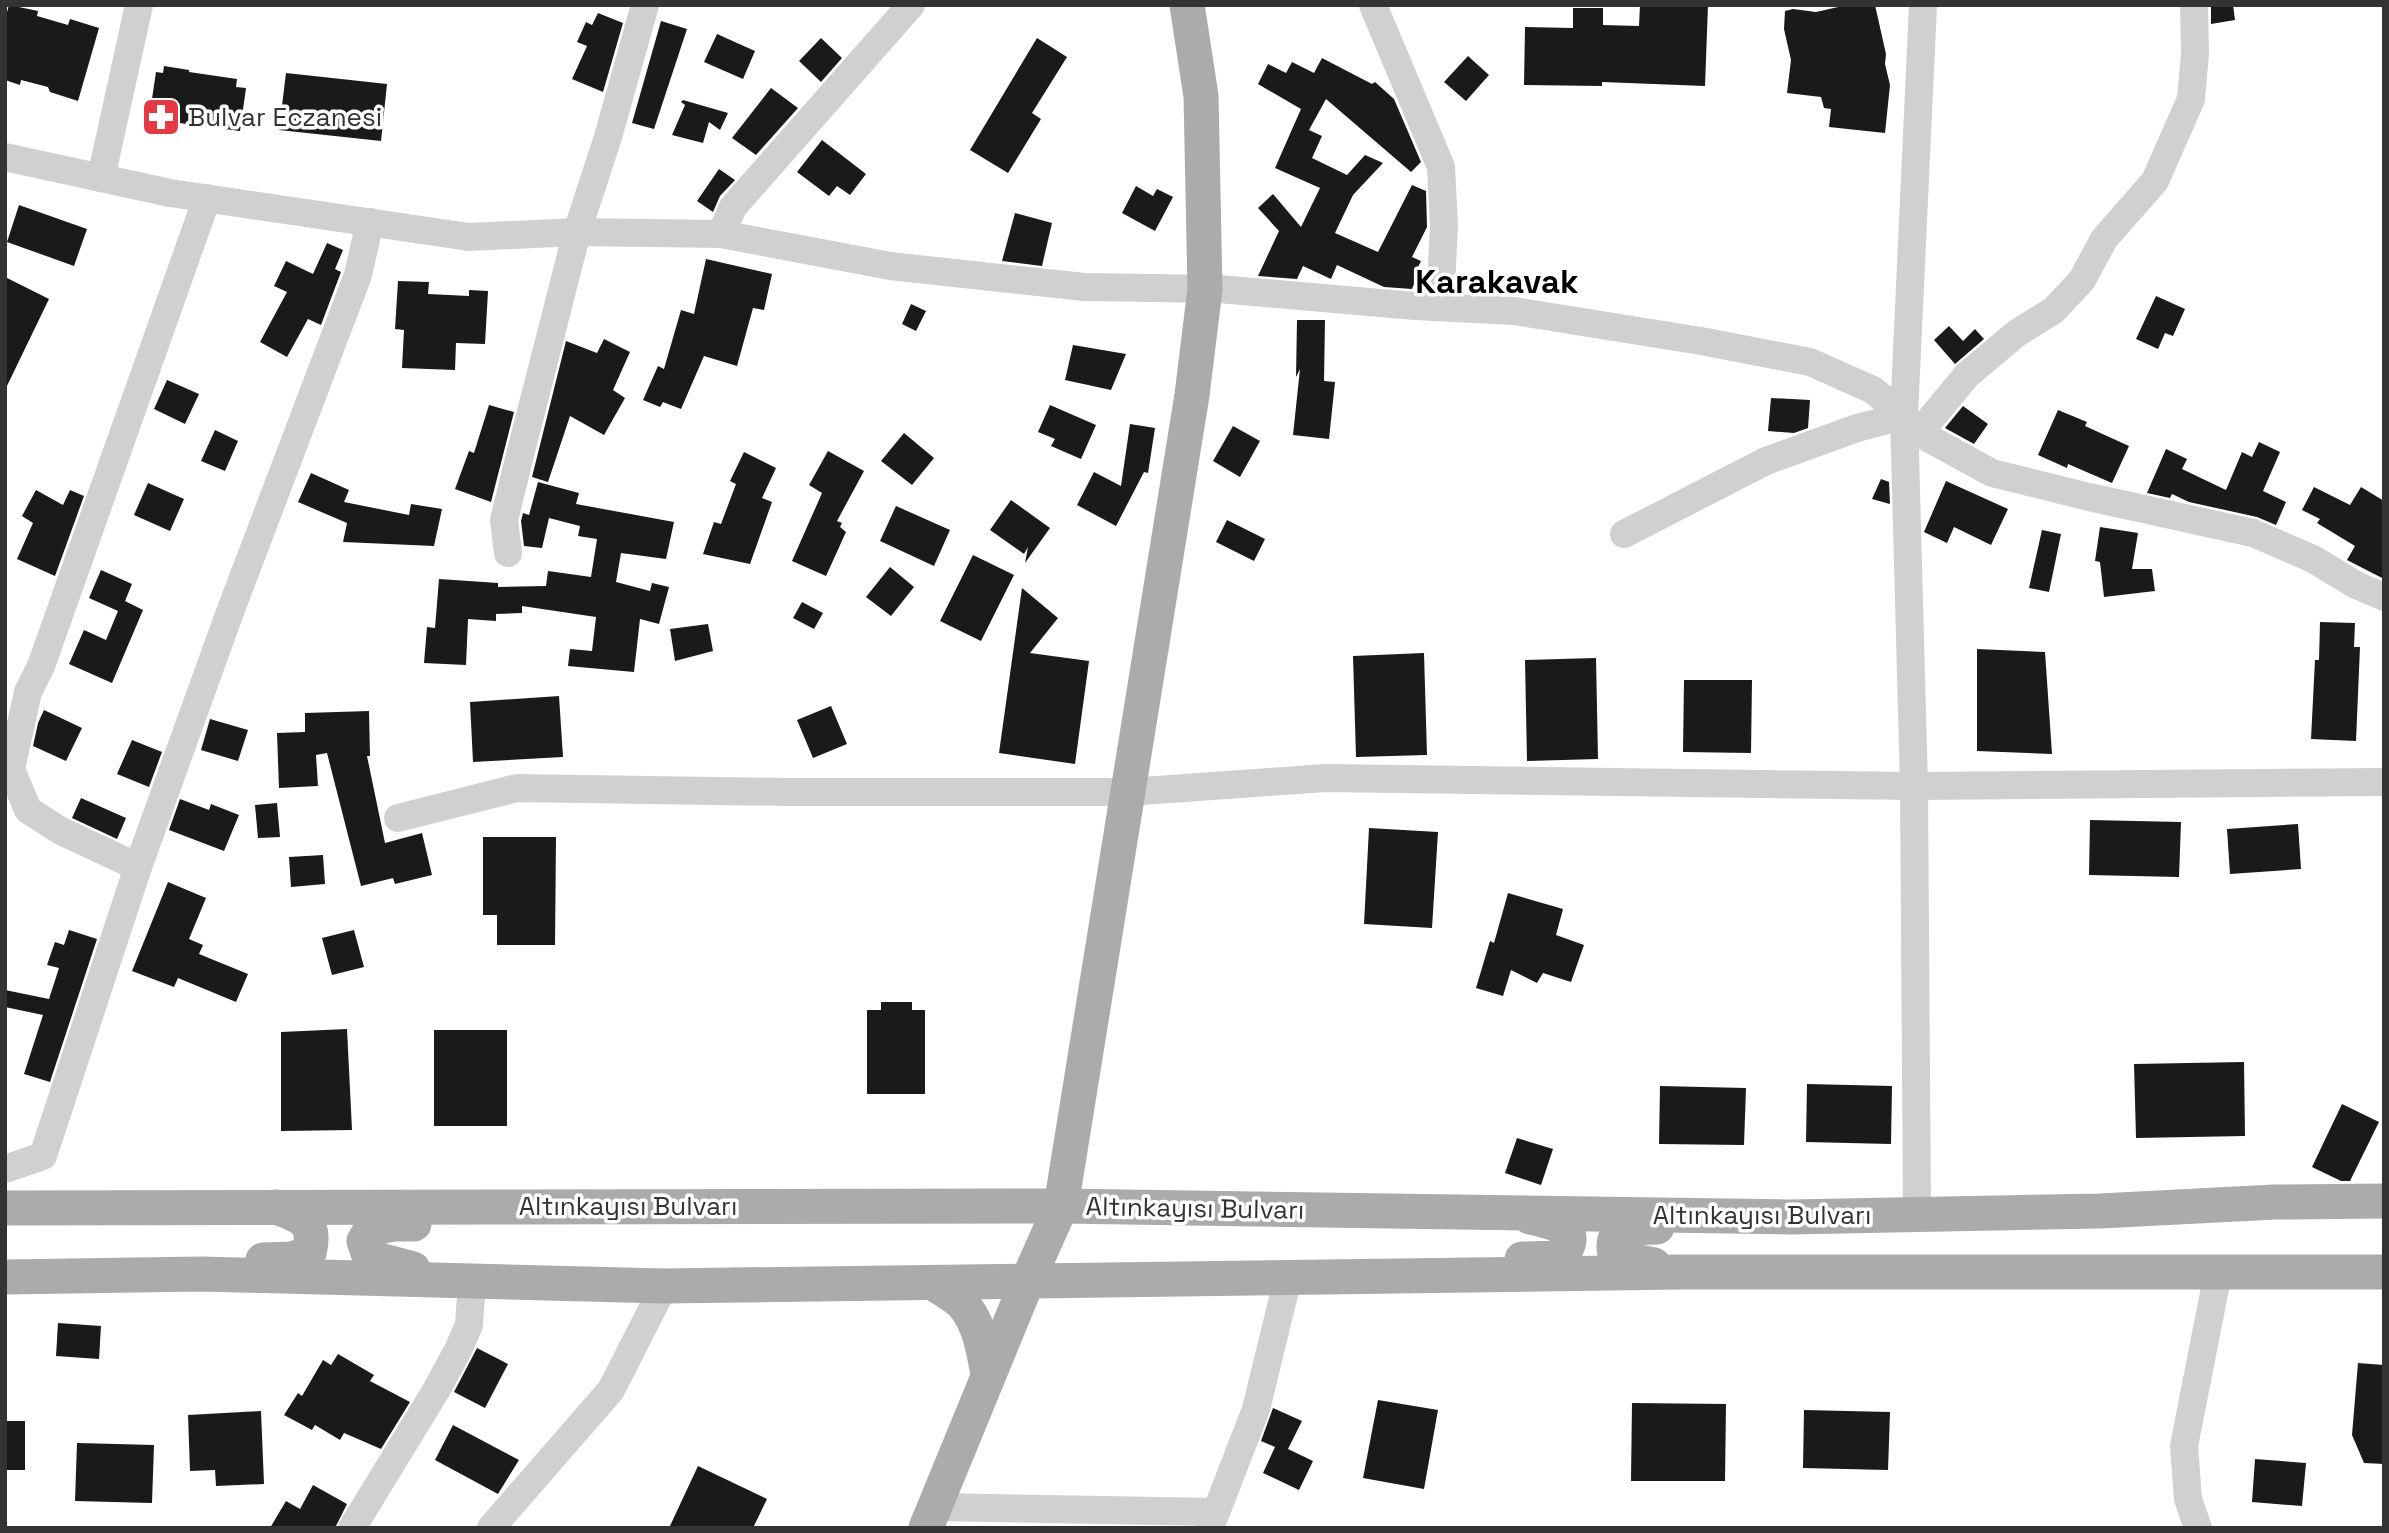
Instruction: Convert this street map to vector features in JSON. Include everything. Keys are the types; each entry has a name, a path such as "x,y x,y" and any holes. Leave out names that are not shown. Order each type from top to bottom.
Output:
{"main road":[{"path":"930,1518 988,1374 1061,1206 1192,395 1205,289 1201,96 1186,5"},
{"name":"Altınkayısı Bulvarı","path":"5,1208 1061,1206 1791,1217 2100,1211 2276,1202 2384,1201"},
{"path":"472,1281 379,1260 368,1254 364,1241 372,1228 394,1224 505,1226 593,1222 672,1206"},
{"path":"60,1277 92,1262 292,1259 309,1253 313,1237 309,1226 298,1215 276,1207"},
{"path":"1288,1278 1342,1260 1408,1253 1542,1260 1560,1258 1570,1238 1565,1228 1513,1213"},
{"path":"1712,1272 1623,1259 1615,1254 1615,1236 1624,1228 1731,1229 1802,1226 1852,1216"},
{"path":"5,1277 202,1274 664,1286 1712,1272 2384,1272"},
{"path":"933,1283 961,1303 975,1322 981,1335 988,1374"}],"street":[{"path":"101,178 139,5"},
{"path":"508,553 504,520 577,232 608,137 645,5"},
{"path":"721,234 733,207 911,5"},
{"path":"1373,5 1441,167 1444,225 1440,307"},
{"path":"1917,1214 1912,425 1923,5"},
{"path":"1624,534 1766,461 1857,428 1912,425 1967,374 2017,333 2054,310 2082,280 2104,239 2155,181 2191,99 2195,53 2194,5"},
{"path":"5,157 207,198 469,237 577,232 721,234 890,266 1084,287 1205,289 1514,311 1701,341 1810,362 1872,390 1912,425 1992,472 2089,497 2253,533 2313,559 2356,585 2384,597"},
{"path":"138,867 61,831 28,810 11,769 28,692 46,653 207,198"},
{"path":"5,1170 43,1156 138,867 230,612 358,275 370,222"},
{"path":"398,818 517,788 788,792 1129,792 1325,778 1914,786 2384,782"},
{"path":"2198,1528 2188,1499 2184,1446 2218,1273"},
{"path":"930,1518 1213,1520 1256,1409 1288,1278"},
{"path":"352,1528 458,1350 468,1325 472,1281"},
{"path":"491,1528 611,1390 664,1286"}],"building":[{"path":"9,5 38,11 37,16 68,25 70,19 99,28 78,101 50,92 48,87 21,80 20,85 5,80 5,19"},
{"path":"1640,5 1708,5 1705,86 1602,82 1602,86 1524,85 1525,27 1573,28 1573,8 1603,8 1603,25 1639,26"},
{"path":"1847,5 1875,5 1890,85 1885,133 1829,127 1831,109 1824,108 1821,97 1787,93 1791,60 1784,29 1785,11 1793,9 1816,12"},
{"path":"2211,5 2233,5 2235,20 2211,24"},
{"path":"598,13 623,23 603,92 572,79 587,46 577,42 586,22 592,25"},
{"path":"661,21 687,29 654,129 632,123"},
{"path":"717,34 755,51 743,79 704,62"},
{"path":"821,38 842,58 821,82 799,61"},
{"path":"1037,38 1067,57 1032,113 1041,119 1008,173 970,150"},
{"path":"1468,56 1489,75 1466,101 1444,82"},
{"path":"1322,58 1372,84 1375,82 1394,99 1421,162 1411,172 1326,99 1309,130 1322,136 1312,158 1347,175 1365,155 1383,163 1353,195 1335,233 1378,252 1412,185 1426,191 1427,227 1412,257 1421,261 1412,289 1384,287 1337,265 1331,279 1303,266 1297,279 1258,276 1279,231 1258,208 1273,194 1301,227 1320,188 1275,168 1301,109 1258,84 1268,64 1286,73 1292,62 1314,73"},
{"path":"164,66 237,79 236,87 246,88 240,131 149,119 156,72 163,73"},
{"path":"286,73 387,84 381,141 279,130"},
{"path":"771,88 798,108 756,155 732,138"},
{"path":"683,100 728,113 720,130 709,122 703,143 672,135 685,105 681,102"},
{"path":"822,140 866,174 850,195 837,186 829,196 797,172"},
{"path":"719,169 735,180 720,196 713,212 697,201"},
{"path":"1136,186 1153,196 1157,189 1173,197 1155,231 1122,213"},
{"path":"19,205 87,229 74,266 7,242"},
{"path":"1015,213 1052,223 1042,266 1002,261"},
{"path":"327,243 343,250 335,269 341,272 321,325 308,319 287,357 260,342 287,292 274,286 286,261 313,274"},
{"path":"706,259 772,274 764,310 753,308 737,366 704,356 681,409 663,402 660,407 643,400 658,366 664,369 681,310 694,314"},
{"path":"5,277 49,299 5,390"},
{"path":"398,281 429,282 428,294 469,296 469,290 488,291 485,344 456,343 455,370 402,368 404,330 395,329"},
{"path":"2156,296 2185,309 2173,336 2165,333 2158,349 2136,339"},
{"path":"911,304 926,311 916,331 902,324"},
{"path":"1297,320 1325,320 1324,381 1335,382 1329,439 1293,435 1300,369 1296,377"},
{"path":"1949,326 1963,341 1975,329 1984,339 1955,364 1934,340"},
{"path":"604,339 630,352 613,390 625,398 604,435 570,416 548,482 532,477 566,341 597,353"},
{"path":"1073,345 1126,354 1111,390 1065,380"},
{"path":"167,380 199,394 185,424 154,409"},
{"path":"1771,398 1810,400 1808,428 1794,433 1768,431"},
{"path":"489,405 514,412 491,502 455,489 469,451 474,453"},
{"path":"1050,405 1096,425 1081,459 1051,446 1055,439 1038,432"},
{"path":"1963,406 1988,424 1974,444 1945,428"},
{"path":"2058,410 2087,422 2085,426 2129,446 2112,483 2068,464 2067,468 2038,455"},
{"path":"1130,424 1155,428 1148,473 1144,472 1116,526 1077,505 1094,472 1121,486"},
{"path":"1233,426 1260,441 1240,477 1213,461"},
{"path":"215,430 238,441 225,471 201,461"},
{"path":"904,433 934,458 912,485 881,461"},
{"path":"2259,442 2280,452 2263,491 2286,502 2276,525 2257,517 2189,502 2172,494 2170,498 2147,493 2166,449 2187,459 2182,469 2226,490 2242,452 2252,457"},
{"path":"828,451 864,471 837,521 842,523 840,527 846,532 826,576 792,561 822,493 809,485"},
{"path":"744,452 776,468 762,498 772,502 750,564 703,554 714,522 721,524 736,484 730,481"},
{"path":"311,473 349,490 344,502 409,515 411,504 442,509 434,546 343,542 347,523 298,502"},
{"path":"1881,479 1889,482 1890,504 1872,499"},
{"path":"1946,481 2008,509 1991,545 1954,527 1947,543 1924,532"},
{"path":"538,482 579,493 576,504 674,522 666,559 621,553 616,582 650,591 652,583 669,587 659,624 640,619 634,672 568,666 570,649 592,651 596,617 522,606 522,613 496,614 496,621 468,619 466,665 424,663 427,627 435,628 439,579 498,583 498,587 546,586 548,571 591,577 597,539 578,536 580,526 549,518 542,548 524,546 521,521 523,513 529,515"},
{"path":"148,483 184,499 170,531 134,515"},
{"path":"2314,487 2350,505 2361,487 2384,501 2384,579 2347,560 2355,546 2317,523 2320,519 2302,510"},
{"path":"36,490 63,505 70,490 84,496 55,576 17,559 33,523 22,516"},
{"path":"1011,500 1050,528 1025,563 1028,547 1024,554 990,530"},
{"path":"896,506 950,530 934,566 880,541"},
{"path":"1227,520 1265,539 1254,561 1216,542"},
{"path":"2100,527 2138,533 2132,569 2152,569 2155,591 2104,597 2100,562 2095,561"},
{"path":"2042,530 2061,534 2049,592 2029,588"},
{"path":"973,555 1014,575 981,641 940,621"},
{"path":"890,567 914,587 891,616 866,597"},
{"path":"101,570 132,584 125,601 143,610 112,683 69,664 84,630 106,640 118,611 89,598"},
{"path":"1022,588 1058,618 1030,653 1089,661 1075,764 999,753"},
{"path":"802,602 823,613 814,629 793,618"},
{"path":"2320,622 2355,623 2354,647 2360,647 2356,741 2311,739"},
{"path":"708,624 713,651 675,661 670,629"},
{"path":"1977,649 2045,652 2052,754 1977,751"},
{"path":"1424,653 1427,755 1356,757 1353,656"},
{"path":"1596,658 1598,759 1527,761 1525,660"},
{"path":"1684,680 1752,680 1751,753 1683,752"},
{"path":"559,696 563,757 473,762 470,702"},
{"path":"831,706 847,744 813,758 797,720"},
{"path":"44,710 82,728 66,761 33,746"},
{"path":"369,711 370,756 367,756 385,843 422,833 432,875 395,884 393,878 361,886 327,753 316,755 318,786 279,788 277,733 305,732 305,713"},
{"path":"210,719 248,730 238,761 201,750"},
{"path":"132,740 162,752 149,787 117,774"},
{"path":"81,798 126,818 117,839 72,818"},
{"path":"180,799 209,810 211,804 239,815 224,851 169,830"},
{"path":"277,803 280,837 258,838 255,805"},
{"path":"2090,820 2181,822 2179,877 2089,875"},
{"path":"2298,824 2301,869 2230,874 2227,829"},
{"path":"1369,828 1438,832 1432,928 1364,924"},
{"path":"483,837 556,837 555,945 497,945 497,915 483,915"},
{"path":"323,855 325,884 291,887 289,857"},
{"path":"168,882 206,898 189,939 203,945 199,954 248,974 236,1002 178,978 174,987 132,971"},
{"path":"1508,893 1563,909 1556,935 1584,945 1571,982 1543,973 1537,983 1511,970 1503,996 1476,988 1490,941 1494,943"},
{"path":"69,930 97,939 50,1082 24,1074 43,1015 5,1007 5,990 49,999 59,968 47,965 55,942 64,945"},
{"path":"354,930 364,967 332,975 322,938"},
{"path":"881,1002 912,1002 912,1010 925,1010 925,1094 867,1094 867,1010 881,1010"},
{"path":"347,1029 352,1130 281,1131 281,1032"},
{"path":"434,1030 507,1030 507,1126 434,1126"},
{"path":"2244,1062 2245,1136 2136,1138 2134,1064"},
{"path":"1807,1084 1892,1086 1891,1144 1806,1142"},
{"path":"1660,1086 1746,1088 1744,1145 1659,1144"},
{"path":"2342,1104 2379,1122 2350,1181 2341,1181 2312,1167"},
{"path":"1517,1138 1553,1149 1541,1185 1505,1173"},
{"path":"58,1323 101,1326 99,1359 56,1356"},
{"path":"477,1348 508,1364 485,1408 454,1392"},
{"path":"338,1354 374,1375 370,1381 410,1402 381,1449 344,1433 340,1440 315,1425 312,1430 284,1415 298,1393 302,1396 323,1360 331,1365"},
{"path":"2358,1363 2384,1365 2384,1464 2364,1463 2352,1435"},
{"path":"1378,1400 1438,1410 1424,1489 1363,1478"},
{"path":"1632,1403 1726,1404 1725,1481 1631,1481"},
{"path":"1273,1408 1302,1421 1288,1449 1313,1461 1299,1490 1263,1473 1275,1447 1261,1441"},
{"path":"1804,1410 1890,1412 1888,1470 1803,1468"},
{"path":"261,1411 264,1484 216,1486 215,1470 190,1471 188,1415"},
{"path":"5,1421 25,1421 25,1470 5,1470"},
{"path":"453,1425 519,1460 498,1494 435,1460"},
{"path":"77,1443 154,1445 152,1503 75,1501"},
{"path":"2255,1459 2306,1463 2302,1506 2252,1502"},
{"path":"698,1466 767,1499 753,1528 669,1528"},
{"path":"313,1485 347,1504 335,1528 270,1528 286,1501 300,1509"}],"place":[{"name":"Bulvar Eczanesi","path":"161,117"}],"district":[{"name":"Karakavak","path":"1497,282"}]}
